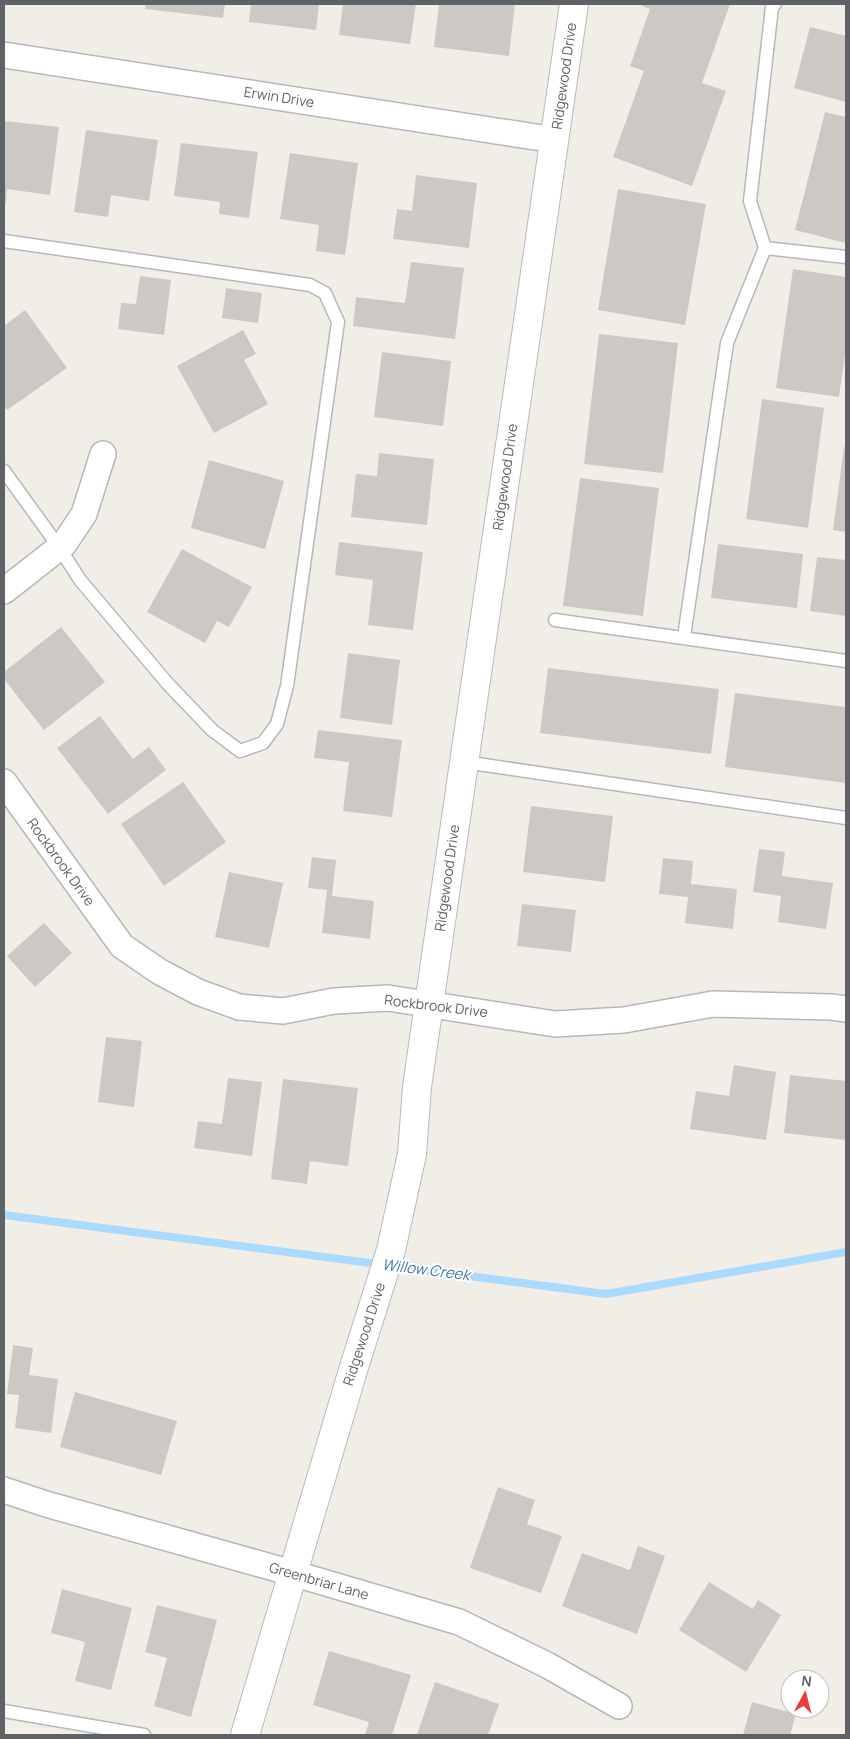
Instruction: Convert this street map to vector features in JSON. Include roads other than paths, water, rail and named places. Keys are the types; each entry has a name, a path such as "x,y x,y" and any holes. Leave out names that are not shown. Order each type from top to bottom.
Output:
{"street":[{"name":"Ridgewood Drive","path":"245,1735 354,1367 391,1250 412,1154 417,1088 574,4"},
{"name":"Erwin Drive","path":"4,55 554,140"},
{"path":"4,591 64,544 84,514 103,454"},
{"name":"Rockbrook Drive","path":"4,782 122,946 160,972 198,992 239,1007 283,1011 334,1001 388,998 430,1003 555,1024 624,1020 713,1004 846,1009"},
{"name":"Greenbriar Lane","path":"4,1490 55,1507 459,1622 547,1665 619,1706"}],"lane":[{"path":"684,637 727,344 765,248 750,201 770,17 772,7 775,4"},
{"path":"4,241 310,285 325,293 338,322 287,686 278,724 263,743 240,751 212,730 168,684 80,580 59,547 4,471"},
{"path":"765,248 846,257"},
{"path":"555,620 846,661"},
{"path":"464,762 846,818"},
{"path":"4,1711 144,1735"}],"waterway":[{"name":"Willow Creek","path":"4,1215 606,1294 846,1252"}]}
